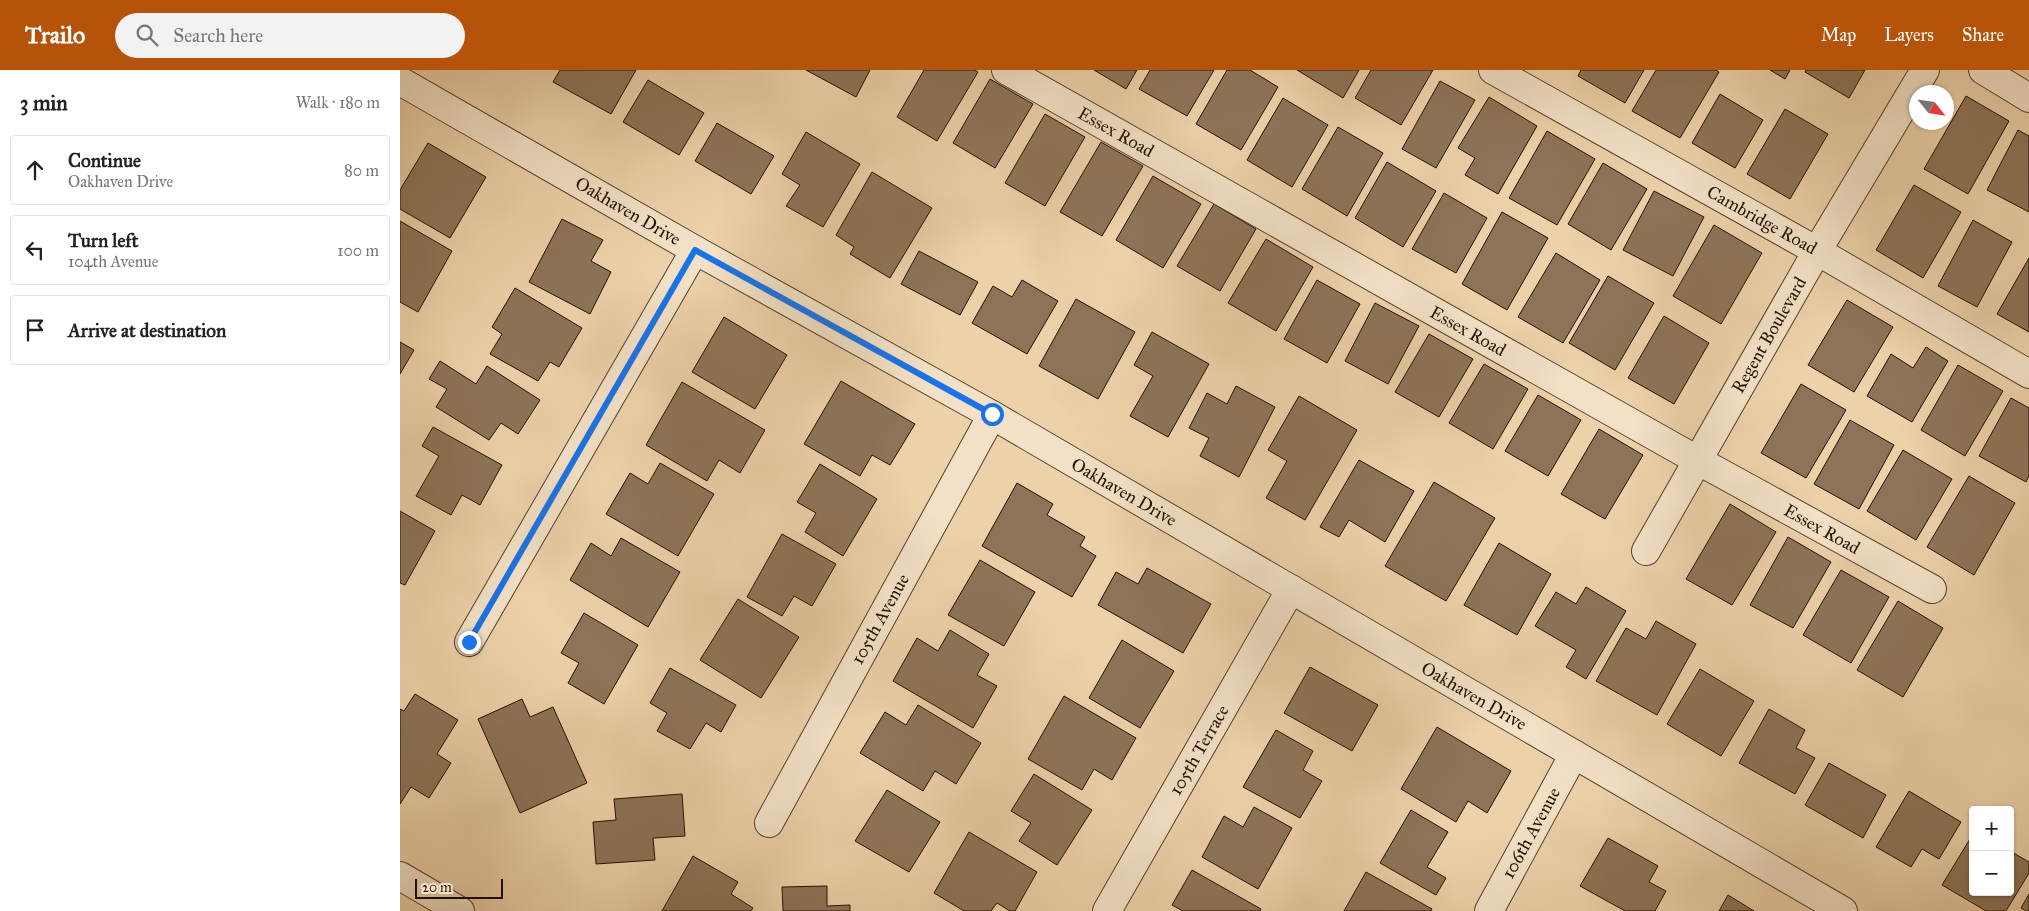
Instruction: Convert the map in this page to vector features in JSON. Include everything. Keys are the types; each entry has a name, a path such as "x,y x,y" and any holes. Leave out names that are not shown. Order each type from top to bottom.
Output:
{"street":[{"name":"Essex Road","path":"1006,70 1697,460 1932,589"},
{"name":"Cambridge Road","path":"1493,70 1817,251 2029,374"},
{"name":"Regent Boulevard","path":"1646,551 1817,251 1925,70"},
{"path":"1983,70 2029,98"},
{"name":"Oakhaven Drive","path":"400,81 695,250 992,414 1843,911"},
{"path":"469,642 695,250"},
{"name":"105th Avenue","path":"769,823 992,414"},
{"name":"105th Terrace","path":"1107,911 1291,589"},
{"name":"106th Avenue","path":"1489,911 1574,754"},
{"path":"400,876 460,911"}],"building":[{"path":"560,70 636,70 611,114 553,82"},
{"path":"806,70 870,70 856,97"},
{"path":"924,70 975,70 978,72 937,141 897,117"},
{"path":"1094,70 1137,70 1126,89"},
{"path":"1150,70 1214,70 1187,116 1139,89"},
{"path":"1227,70 1250,70 1278,87 1241,150 1196,124"},
{"path":"1297,70 1359,70 1343,98"},
{"path":"1371,70 1433,70 1401,125 1355,98"},
{"path":"1581,70 1644,70 1625,103 1578,76"},
{"path":"1656,70 1716,70 1719,72 1680,138 1632,111"},
{"path":"1770,70 1790,70 1785,79"},
{"path":"1806,70 1865,70 1849,98 1805,72"},
{"path":"990,79 1033,104 995,168 953,143"},
{"path":"648,80 704,113 679,155 623,122"},
{"path":"1440,81 1475,100 1436,168 1402,149"},
{"path":"1720,94 1763,120 1735,168 1692,143"},
{"path":"1966,96 2009,121 1968,194 1924,169 1946,130 1954,130 1954,117"},
{"path":"1489,97 1537,126 1498,194 1465,175 1475,158 1458,148"},
{"path":"1283,98 1328,125 1292,187 1247,160"},
{"path":"1785,109 1828,134 1790,199 1747,174"},
{"path":"1045,114 1085,137 1045,206 1005,183"},
{"path":"717,123 774,156 751,194 695,161"},
{"path":"1338,127 1383,153 1347,216 1302,189"},
{"path":"2018,130 2029,136 2029,212 1987,190"},
{"path":"1547,131 1595,159 1557,225 1509,198"},
{"path":"806,132 860,164 823,227 786,206 800,185 782,174"},
{"path":"1101,142 1143,166 1102,236 1060,212"},
{"path":"428,143 486,177 450,238 400,209 400,190"},
{"path":"1387,162 1436,191 1403,247 1355,218"},
{"path":"1603,163 1647,189 1611,250 1568,224"},
{"path":"872,172 932,208 890,278 850,254 854,247 836,235"},
{"path":"1153,176 1201,204 1163,268 1116,240"},
{"path":"1914,185 1961,212 1923,278 1876,250"},
{"path":"1654,191 1704,217 1673,276 1623,250"},
{"path":"1444,193 1487,218 1456,273 1412,249"},
{"path":"1214,204 1256,229 1220,291 1177,266"},
{"path":"1502,212 1548,238 1507,310 1462,284"},
{"path":"562,219 603,240 591,261 611,272 590,314 529,282"},
{"path":"1973,220 2012,242 1977,307 1938,286"},
{"path":"400,221 452,251 418,312 400,302"},
{"path":"1714,225 1762,253 1721,324 1673,296"},
{"path":"1266,239 1313,267 1276,331 1228,303"},
{"path":"919,251 978,282 960,315 901,284"},
{"path":"1556,253 1600,280 1563,343 1518,317"},
{"path":"2029,258 2029,332 1997,314"},
{"path":"1608,276 1654,303 1615,370 1569,343"},
{"path":"1022,280 1058,301 1027,354 972,323 993,286 1012,297"},
{"path":"1317,280 1360,304 1327,363 1284,339"},
{"path":"515,288 582,328 559,367 550,362 538,381 490,354 502,334 492,327"},
{"path":"1076,299 1135,332 1098,399 1039,366"},
{"path":"1847,300 1893,327 1854,392 1808,365"},
{"path":"1375,303 1419,326 1388,384 1345,361"},
{"path":"1664,316 1709,343 1674,404 1628,378"},
{"path":"724,317 787,355 755,409 692,372"},
{"path":"1152,332 1209,364 1168,437 1130,416 1153,376 1134,365"},
{"path":"1429,334 1473,359 1439,417 1395,392"},
{"path":"400,342 414,350 400,374"},
{"path":"1926,347 1948,361 1912,422 1867,396 1891,354 1913,368"},
{"path":"440,361 476,384 487,366 540,400 518,434 501,423 489,440 436,407 447,389 429,379"},
{"path":"1484,364 1528,389 1493,449 1449,423"},
{"path":"1958,365 2003,391 1965,456 1921,430"},
{"path":"841,381 915,424 890,465 872,455 860,476 804,444"},
{"path":"682,382 765,430 740,473 719,460 707,481 646,445"},
{"path":"1801,384 1846,410 1806,478 1761,453"},
{"path":"1236,386 1275,407 1239,477 1200,456 1209,438 1189,428 1207,393 1227,404"},
{"path":"1538,395 1581,420 1548,476 1505,451"},
{"path":"1299,396 1357,430 1305,520 1266,498 1287,461 1268,450"},
{"path":"2011,398 2029,408 2029,476 2026,482 1979,456"},
{"path":"1850,420 1894,445 1859,509 1814,484"},
{"path":"433,427 502,465 480,505 462,495 451,515 416,496 439,456 422,446"},
{"path":"1599,429 1643,455 1605,519 1561,494"},
{"path":"1903,450 1952,479 1916,540 1867,511"},
{"path":"1359,460 1414,491 1385,542 1349,520 1339,537 1320,527"},
{"path":"660,463 714,494 678,556 606,514 630,473 648,484"},
{"path":"820,464 877,499 843,556 805,532 816,513 797,502"},
{"path":"1969,476 2015,503 1974,575 1927,547"},
{"path":"1434,482 1495,518 1446,601 1385,566"},
{"path":"1017,483 1053,504 1047,515 1085,537 1080,546 1096,556 1072,597 982,546"},
{"path":"1730,504 1776,532 1732,605 1686,579"},
{"path":"400,511 435,531 405,585 400,583"},
{"path":"782,534 836,564 812,606 794,596 782,616 747,597"},
{"path":"1788,537 1831,562 1793,628 1750,605"},
{"path":"621,538 680,572 648,627 570,580 591,543 611,556"},
{"path":"1499,543 1551,574 1517,635 1464,605"},
{"path":"980,560 1035,592 1004,646 948,615"},
{"path":"1147,568 1211,604 1183,653 1098,605 1116,572 1138,584"},
{"path":"1841,570 1889,597 1851,663 1803,635"},
{"path":"1586,587 1626,611 1586,679 1566,667 1576,650 1535,626 1556,592 1576,604"},
{"path":"738,599 799,637 761,698 700,660"},
{"path":"1898,601 1943,628 1903,697 1857,670"},
{"path":"584,613 638,645 604,704 568,683 579,663 561,653"},
{"path":"1656,621 1696,644 1657,715 1596,681 1626,628 1646,639"},
{"path":"950,630 989,654 977,675 997,686 973,728 893,681 917,638 938,651"},
{"path":"1122,640 1174,671 1140,728 1089,698"},
{"path":"1310,667 1378,705 1352,751 1284,713"},
{"path":"670,668 736,705 721,732 706,723 690,749 657,731 667,713 650,703"},
{"path":"1700,669 1754,701 1721,756 1667,724"},
{"path":"415,694 458,720 437,754 451,763 429,798 411,787 400,804 400,709 404,711"},
{"path":"1064,696 1136,738 1112,780 1094,769 1082,790 1028,759"},
{"path":"522,699 530,717 553,707 587,783 520,813 478,719"},
{"path":"918,705 981,743 956,784 935,771 923,791 860,753 885,712 906,725"},
{"path":"1769,709 1805,730 1796,748 1815,758 1795,794 1739,763"},
{"path":"1437,727 1511,771 1487,813 1468,801 1456,822 1401,789"},
{"path":"1276,730 1313,751 1303,770 1322,781 1300,818 1243,787"},
{"path":"1829,763 1886,795 1863,838 1805,805"},
{"path":"1034,774 1092,810 1057,865 1019,841 1031,823 1011,811"},
{"path":"887,790 940,822 909,872 855,841"},
{"path":"1909,791 1961,822 1939,859 1922,849 1911,867 1876,847"},
{"path":"682,794 685,836 653,838 655,860 596,864 593,822 616,820 614,799"},
{"path":"1254,807 1292,828 1258,889 1202,857 1224,816 1243,827"},
{"path":"1411,810 1448,832 1427,867 1446,878 1436,895 1380,863"},
{"path":"969,832 1037,872 1015,911 1010,911 997,903 991,911 964,911 934,893"},
{"path":"1608,838 1658,866 1649,882 1666,891 1655,911 1625,911 1580,886"},
{"path":"1969,841 1969,896 2014,896 2014,853 2029,862 2029,873 2006,911 1986,911 1942,885"},
{"path":"693,856 738,882 731,894 753,908 751,911 662,911"},
{"path":"1192,870 1261,909 1260,911 1183,911 1172,905"},
{"path":"1366,872 1432,909 1431,911 1344,911"},
{"path":"827,886 827,906 850,905 850,911 783,911 782,887"},
{"path":"2029,894 2029,911 2026,911 2021,908"},
{"path":"1728,895 1754,911 1719,911"}],"route":[{"path":"469,642 695,250 992,414"}]}
